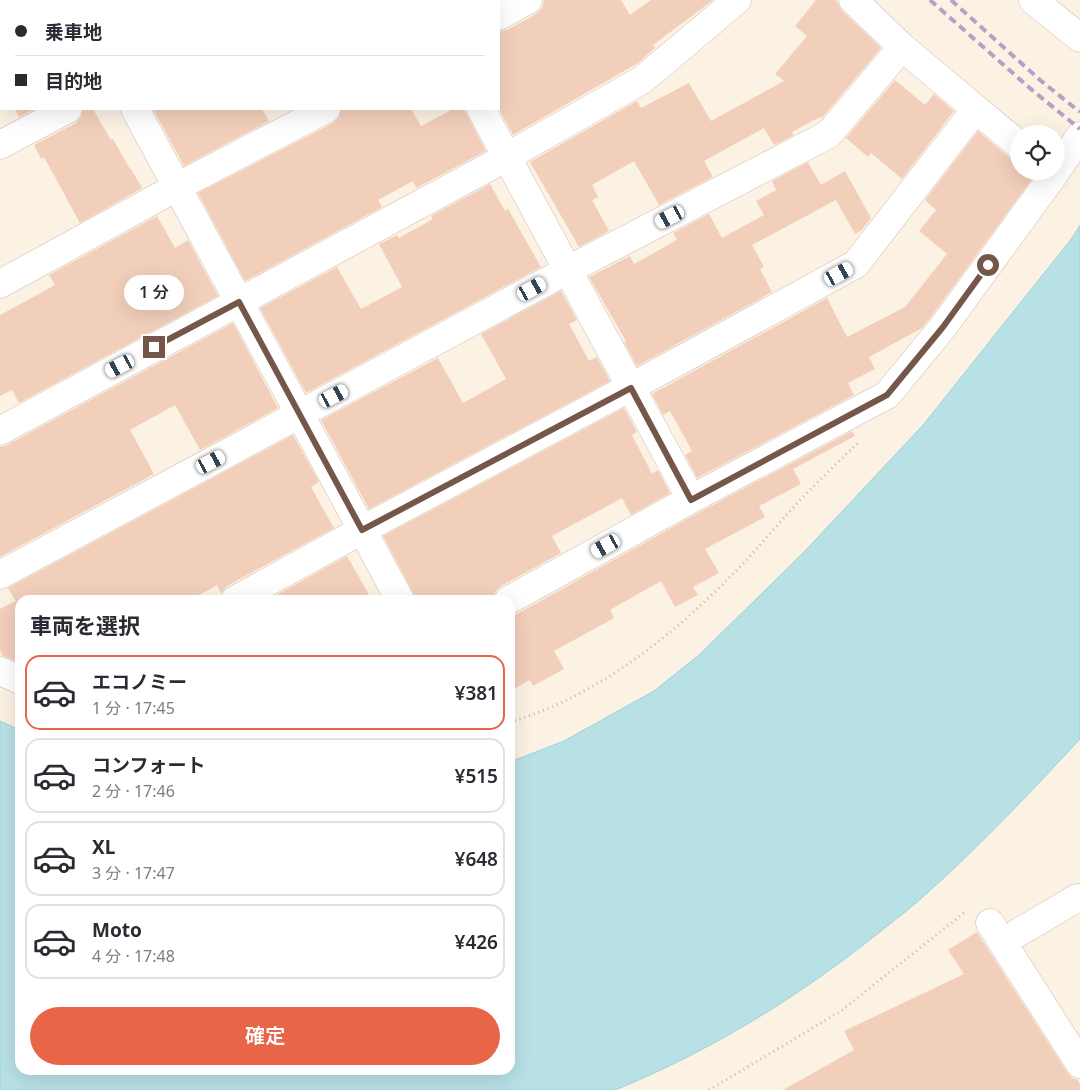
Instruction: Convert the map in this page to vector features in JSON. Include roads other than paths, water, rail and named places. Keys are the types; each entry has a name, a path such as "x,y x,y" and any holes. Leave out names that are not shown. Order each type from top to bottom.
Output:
{"street":[{"path":"500,15 528,0"},
{"path":"0,430 507,157 642,80 737,0"},
{"path":"854,0 902,47 975,110 1010,137"},
{"path":"1033,0 1080,38"},
{"path":"0,575 568,270 829,134 902,47"},
{"path":"0,145 66,110"},
{"path":"136,110 397,595"},
{"path":"0,284 177,186 324,110"},
{"path":"482,110 691,500"},
{"path":"244,595 362,530 631,388 856,264 975,110"},
{"path":"1065,157 1080,136"},
{"path":"515,597 887,395 943,327 1048,180"},
{"path":"0,671 15,678"},
{"path":"994,920 1076,898"},
{"path":"994,920 1080,1035"},
{"path":"994,920 1080,1064"}],"water":[{"path":"1080,225 1080,739 985,838 920,900 850,955 787,1000 686,1058 615,1090 0,1090 0,721 15,728 15,1075 515,1075 515,760 564,741 654,691 699,655 804,552 924,424 1072,238"}],"railway":[{"path":"930,0 1032,90 1080,129"},
{"path":"951,0 1040,80 1080,112"}]}
